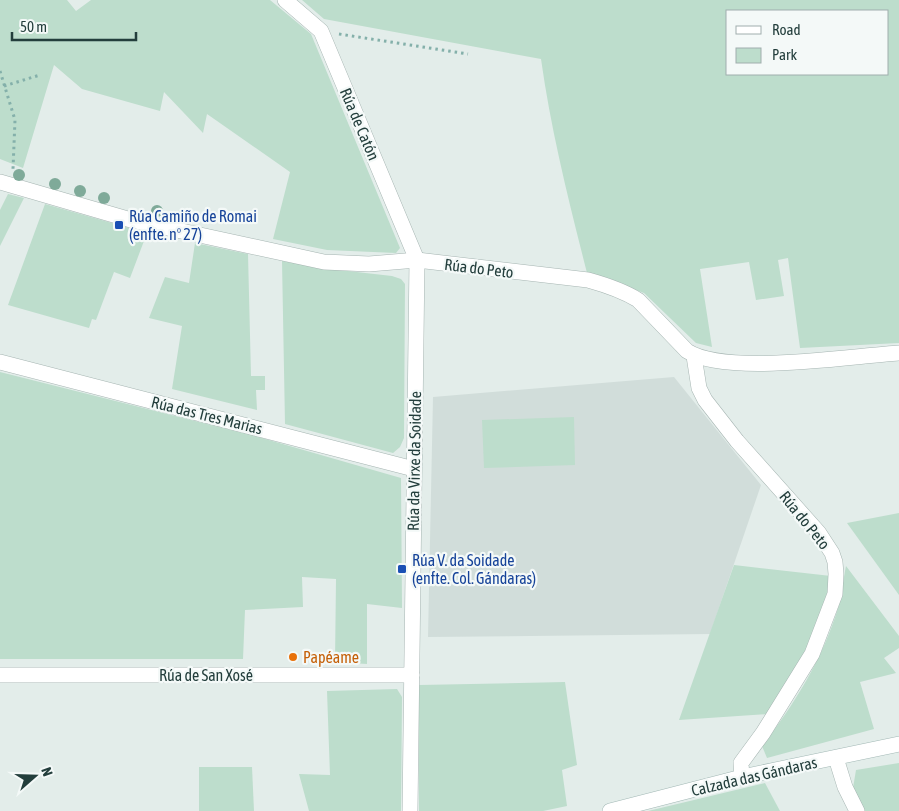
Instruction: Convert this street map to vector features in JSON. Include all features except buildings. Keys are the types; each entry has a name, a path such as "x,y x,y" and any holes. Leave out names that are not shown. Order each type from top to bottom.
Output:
{"street":[{"name":"Rúa de Catón","path":"285,0 321,31 417,260"},
{"name":"Rúa do Peto","path":"0,182 124,218 324,262 369,264 417,260 588,280 613,287 638,300 694,356 720,362 797,361 899,353"},
{"name":"Rúa da Virxe da Soidade","path":"410,811 417,260"},
{"name":"Rúa do Peto","path":"694,356 699,388 705,400 737,441 819,534 832,553 835,562 835,594 812,654 763,733 741,763 742,777"},
{"name":"Rúa das Tres Marias","path":"0,362 414,469"},
{"name":"Rúa de San Xosé","path":"0,674 412,675"},
{"name":"Calzada das Gándaras","path":"610,811 742,777 899,744"},
{"path":"836,758 845,787 857,811"}],"path":[{"path":"321,31 468,54"},
{"path":"0,71 15,120 13,169"},
{"path":"4,86 40,74"}],"shaded area":[{"path":"674,377 761,485 710,634 428,637 433,397"}],"green space":[{"path":"0,0 67,0 76,11 91,0 270,0 311,34 400,248 396,253 327,250 273,239 290,172 207,114 203,133 164,92 160,111 82,89 54,65 23,168 0,159"},
{"path":"302,0 899,0 899,343 800,348 788,258 778,260 784,296 756,300 749,262 700,269 712,347 696,343 644,293 587,273 555,140 541,59 324,19"},
{"path":"8,194 24,198 0,246 0,210"},
{"path":"45,204 147,233 130,278 114,272 96,320 92,319 89,328 8,305"},
{"path":"195,243 248,254 251,376 265,376 265,390 256,390 257,410 172,389 182,326 149,318 165,277 189,283"},
{"path":"282,261 321,268 392,276 401,279 405,284 404,438 400,447 393,453 285,424"},
{"path":"0,372 251,435 401,478 402,608 367,604 367,664 335,662 336,579 302,577 303,607 245,610 243,659 0,659"},
{"path":"574,417 575,465 484,468 482,420"},
{"path":"899,513 899,595 847,523"},
{"path":"734,565 831,576 825,610 798,666 769,714 679,720"},
{"path":"846,566 899,636 899,648 884,658 896,673 860,682 874,729 767,758 762,746 796,698 816,663 832,627"},
{"path":"565,682 577,765 562,770 567,806 543,811 419,811 419,685"},
{"path":"397,689 402,697 401,811 309,811 299,774 330,775 327,691"},
{"path":"899,763 899,811 865,811 853,788 856,770"},
{"path":"199,767 252,767 254,811 199,811"},
{"path":"765,783 780,811 648,811"}],"place":[{"name":"Rúa Camiño de Romai (enfte. nº 27)","path":"119,225"},
{"name":"Rúa V. da Soidade (enfte. Col. Gándaras)","path":"402,569"},
{"name":"Papéame","path":"293,657"}]}
